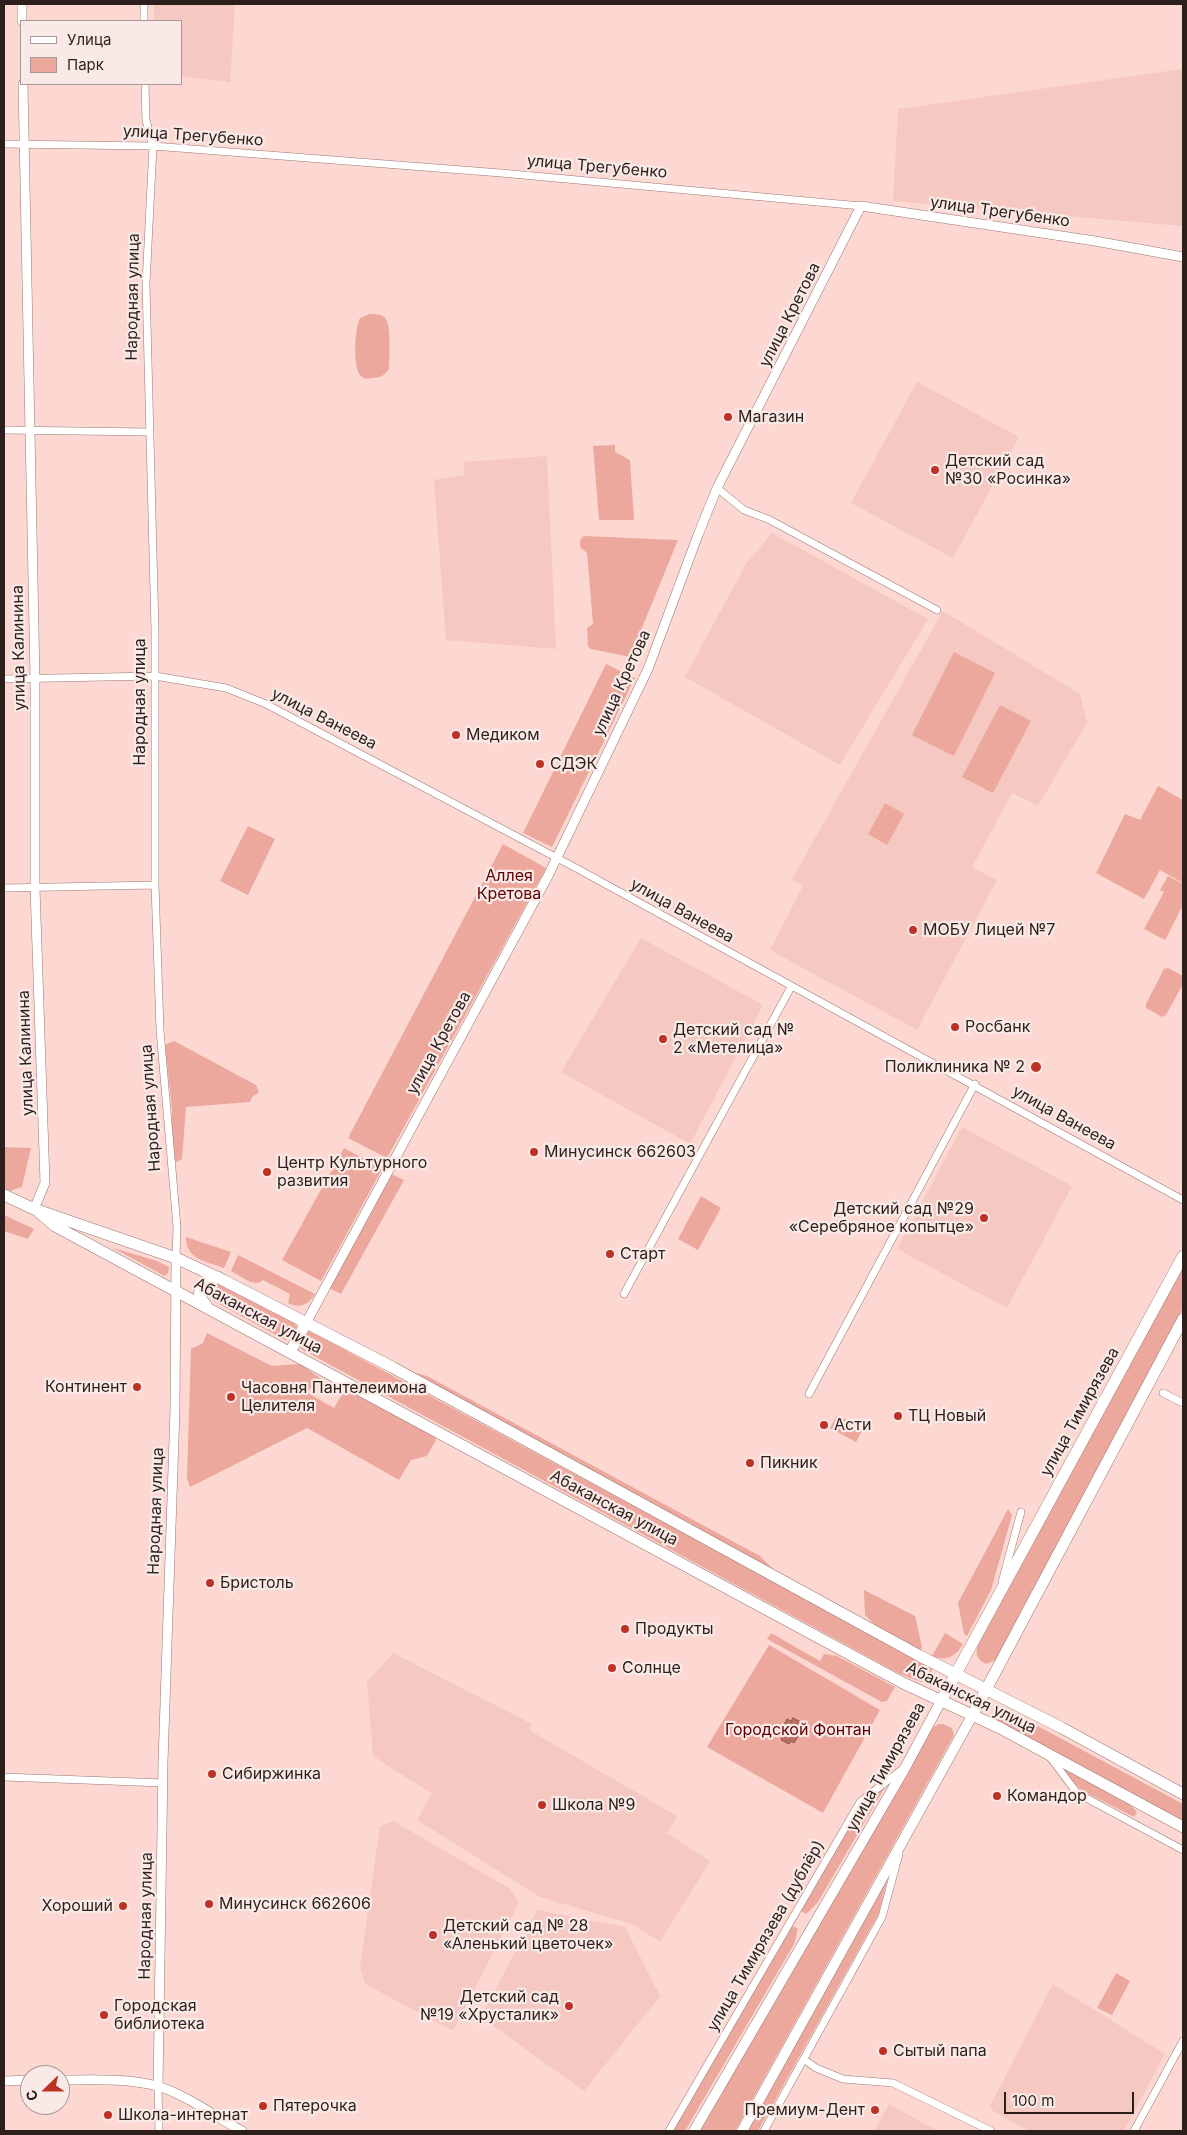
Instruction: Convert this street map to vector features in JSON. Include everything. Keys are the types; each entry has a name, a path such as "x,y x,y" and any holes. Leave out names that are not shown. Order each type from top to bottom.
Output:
{"main road":[{"name":"Абаканская улица","path":"4,1195 34,1209 176,1258 218,1277 392,1367 956,1674 1183,1794"},
{"name":"Абаканская улица","path":"34,1209 55,1226 207,1306 903,1683 1049,1755 1183,1827"},
{"name":"улица Тимирязева","path":"694,2131 905,1768 1183,1256"},
{"path":"207,1306 200,1297 201,1287 205,1282 218,1277"},
{"path":"742,2131 987,1690 1183,1319"},
{"path":"290,1352 306,1323"}],"street":[{"path":"22,4 22,20"},
{"path":"144,4 144,20"},
{"name":"улица Калинина","path":"23,85 35,679 35,888 46,1183 34,1209"},
{"name":"Народная улица","path":"145,85 146,120 153,146 146,284 155,676 155,885 160,1030 177,1227 175,1409 163,1783 158,2131"},
{"name":"улица Трегубенко","path":"4,144 153,146 501,173 862,206 1095,241 1183,257"},
{"name":"улица Кретова","path":"306,1323 548,876 651,661 698,535 718,488 862,206"},
{"path":"4,430 148,432"},
{"path":"718,488 744,510 770,520 937,610"},
{"name":"улица Ванеева","path":"4,679 155,676 226,688 266,704 975,1084 1183,1200"},
{"path":"4,888 155,885"},
{"path":"624,1294 791,987"},
{"path":"809,1394 975,1084"},
{"path":"1163,1393 1183,1404"},
{"path":"998,1596 1021,1512"},
{"path":"1049,1755 1077,1793 1183,1850"},
{"name":"улица Тимирязева (дублёр)","path":"669,2131 860,1802 905,1768"},
{"path":"4,1777 163,1783"},
{"path":"1163,1783 1183,1789"},
{"path":"764,2131 882,1918 901,1844"},
{"path":"1134,2131 1183,2041"},
{"path":"805,2060 816,2068 843,2078 894,2083 991,2131"},
{"path":"4,2081 20,2080"},
{"path":"70,2080 132,2081 158,2087 182,2097 242,2131"}],"shaded area":[{"path":"154,4 235,4 230,82 182,76 182,20 154,20"},
{"path":"1183,69 1183,226 893,201 898,109"},
{"name":"Детский сад №30 «Росинка»","path":"917,382 1019,437 953,558 851,503"},
{"path":"547,456 556,649 446,640 434,480 464,475 464,462"},
{"path":"772,533 928,619 840,765 685,677 746,564"},
{"path":"943,611 1080,694 1087,723 1038,806 1012,793 972,867 997,880 917,1030 770,950 803,886 792,879"},
{"name":"Детский сад № 2 «Метелица»","path":"641,938 763,1005 690,1144 561,1072"},
{"name":"Детский сад №29 «Серебряное копытце»","path":"962,1127 1072,1186 1007,1308 897,1249"},
{"name":"Школа №9","path":"393,1653 532,1724 529,1730 677,1816 667,1833 710,1861 660,1942 632,1924 540,1897 417,1820 432,1794 373,1756 367,1682"},
{"path":"793,1718 801,1722 799,1726 803,1728 794,1743 791,1741 789,1744 781,1740 783,1736 779,1734 787,1719 791,1721"},
{"name":"Детский сад № 28 «Аленький цветочек»","path":"393,1821 509,1888 519,1902 453,2031 365,1984 360,1967 380,1826"},
{"name":"Детский сад №19 «Хрусталик»","path":"537,1910 625,1927 660,1996 584,2091 481,2017"},
{"path":"1053,1984 1165,2054 1124,2131 1030,2131 994,2112 990,2106"},
{"path":"889,2104 898,2109 938,2131 874,2131"}],"green space":[{"path":"376,314 385,318 389,328 390,350 389,369 382,376 368,379 362,377 358,372 355,347 360,318"},
{"path":"615,445 615,452 630,460 634,520 599,520 593,446"},
{"path":"584,536 678,540 630,657 591,649 588,646 587,628 593,624 587,553 580,547 580,540"},
{"path":"954,652 995,673 954,756 912,735"},
{"path":"606,664 635,678 552,847 523,833"},
{"path":"1000,705 1031,721 993,793 962,777"},
{"path":"1158,786 1183,800 1183,883 1160,870 1144,899 1096,873 1125,814 1140,820"},
{"path":"885,803 904,814 887,845 868,834"},
{"path":"248,826 275,839 248,895 220,881"},
{"name":"Аллея Кретова","path":"503,844 546,868 387,1158 348,1138"},
{"path":"1168,876 1183,884 1183,905 1165,940 1144,929 1164,892 1160,890"},
{"path":"1168,968 1183,976 1183,984 1166,1015 1162,1017 1146,1008 1146,1004 1164,969"},
{"path":"174,1041 256,1085 259,1092 252,1097 250,1102 186,1107 182,1159 177,1162 172,1157 172,1109 165,1045"},
{"path":"4,1147 31,1148 22,1187 10,1191 4,1189"},
{"path":"344,1148 382,1169 321,1281 282,1260"},
{"path":"391,1174 404,1180 341,1294 329,1288"},
{"path":"701,1196 721,1208 698,1250 678,1239"},
{"path":"4,1215 34,1229 28,1239 4,1231"},
{"path":"186,1237 231,1252 224,1268 193,1255 189,1251"},
{"path":"113,1248 157,1261 169,1267 168,1273 164,1276"},
{"path":"238,1255 315,1294 310,1301 300,1306 288,1303 290,1294 263,1280 259,1283 250,1282 231,1271"},
{"path":"1183,1266 1183,1308 1001,1654 996,1660 986,1664 977,1655 979,1642"},
{"path":"220,1283 294,1322 297,1328 291,1338 285,1340 212,1300 209,1292 212,1286"},
{"path":"310,1331 931,1667 933,1676 921,1682 900,1674 301,1349 300,1344 305,1333"},
{"path":"207,1333 272,1366 300,1364 323,1380 306,1392 334,1408 343,1393 360,1396 435,1436 436,1440 427,1456 411,1460 399,1480 307,1428 190,1487 187,1478 191,1349 203,1343"},
{"path":"412,1372 427,1376 760,1556 775,1571"},
{"path":"837,1415 863,1429 856,1442 830,1428"},
{"path":"1008,1509 1012,1515 991,1590 967,1636 964,1634 958,1603"},
{"path":"864,1590 915,1616 922,1647 920,1650 875,1625 865,1615"},
{"path":"771,1633 820,1661 824,1654 837,1656 895,1687 887,1701 882,1702 767,1639"},
{"path":"945,1633 963,1644 950,1657 937,1658 932,1656"},
{"name":"Городской Фонтан","path":"769,1645 880,1710 823,1813 707,1747"},
{"path":"1006,1709 1183,1804 1183,1821 998,1722 997,1716 1000,1711"},
{"path":"939,1724 952,1728 954,1735 735,2131 699,2131 928,1734 933,1727"},
{"path":"1060,1766 1124,1799 1137,1812 1134,1817 1081,1790"},
{"path":"885,1787 818,1902 806,1914 801,1911 793,1926 798,1929 794,1944 685,2131 671,2131 858,1809"},
{"path":"889,1872 879,1913 758,2131 748,2131 750,2125"},
{"path":"1116,1973 1130,1981 1112,2015 1097,2008"}],"place":[{"name":"Магазин","path":"728,417"},
{"name":"Детский сад №30 «Росинка»","path":"935,470"},
{"name":"Медиком","path":"456,735"},
{"name":"СДЭК","path":"540,764"},
{"name":"МОБУ Лицей №7","path":"913,930"},
{"name":"Росбанк","path":"955,1027"},
{"name":"Детский сад № 2 «Метелица»","path":"663,1039"},
{"name":"Поликлиника № 2","path":"1036,1067"},
{"name":"Минусинск 662603","path":"534,1152"},
{"name":"Центр Культурного развития","path":"267,1172"},
{"name":"Детский сад №29 «Серебряное копытце»","path":"984,1218"},
{"name":"Старт","path":"610,1254"},
{"name":"Континент","path":"137,1387"},
{"name":"Часовня Пантелеимона Целителя","path":"231,1397"},
{"name":"ТЦ Новый","path":"898,1416"},
{"name":"Асти","path":"824,1425"},
{"name":"Пикник","path":"750,1463"},
{"name":"Бристоль","path":"210,1583"},
{"name":"Продукты","path":"625,1629"},
{"name":"Солнце","path":"612,1668"},
{"name":"Сибиржинка","path":"212,1774"},
{"name":"Командор","path":"997,1796"},
{"name":"Школа №9","path":"542,1805"},
{"name":"Минусинск 662606","path":"209,1904"},
{"name":"Хороший","path":"123,1906"},
{"name":"Детский сад № 28 «Аленький цветочек»","path":"433,1935"},
{"name":"Детский сад №19 «Хрусталик»","path":"569,2006"},
{"name":"Городская библиотека","path":"104,2015"},
{"name":"Сытый папа","path":"883,2051"},
{"name":"Пятерочка","path":"263,2106"},
{"name":"Премиум-Дент","path":"875,2110"},
{"name":"Школа-интернат","path":"108,2115"}]}
